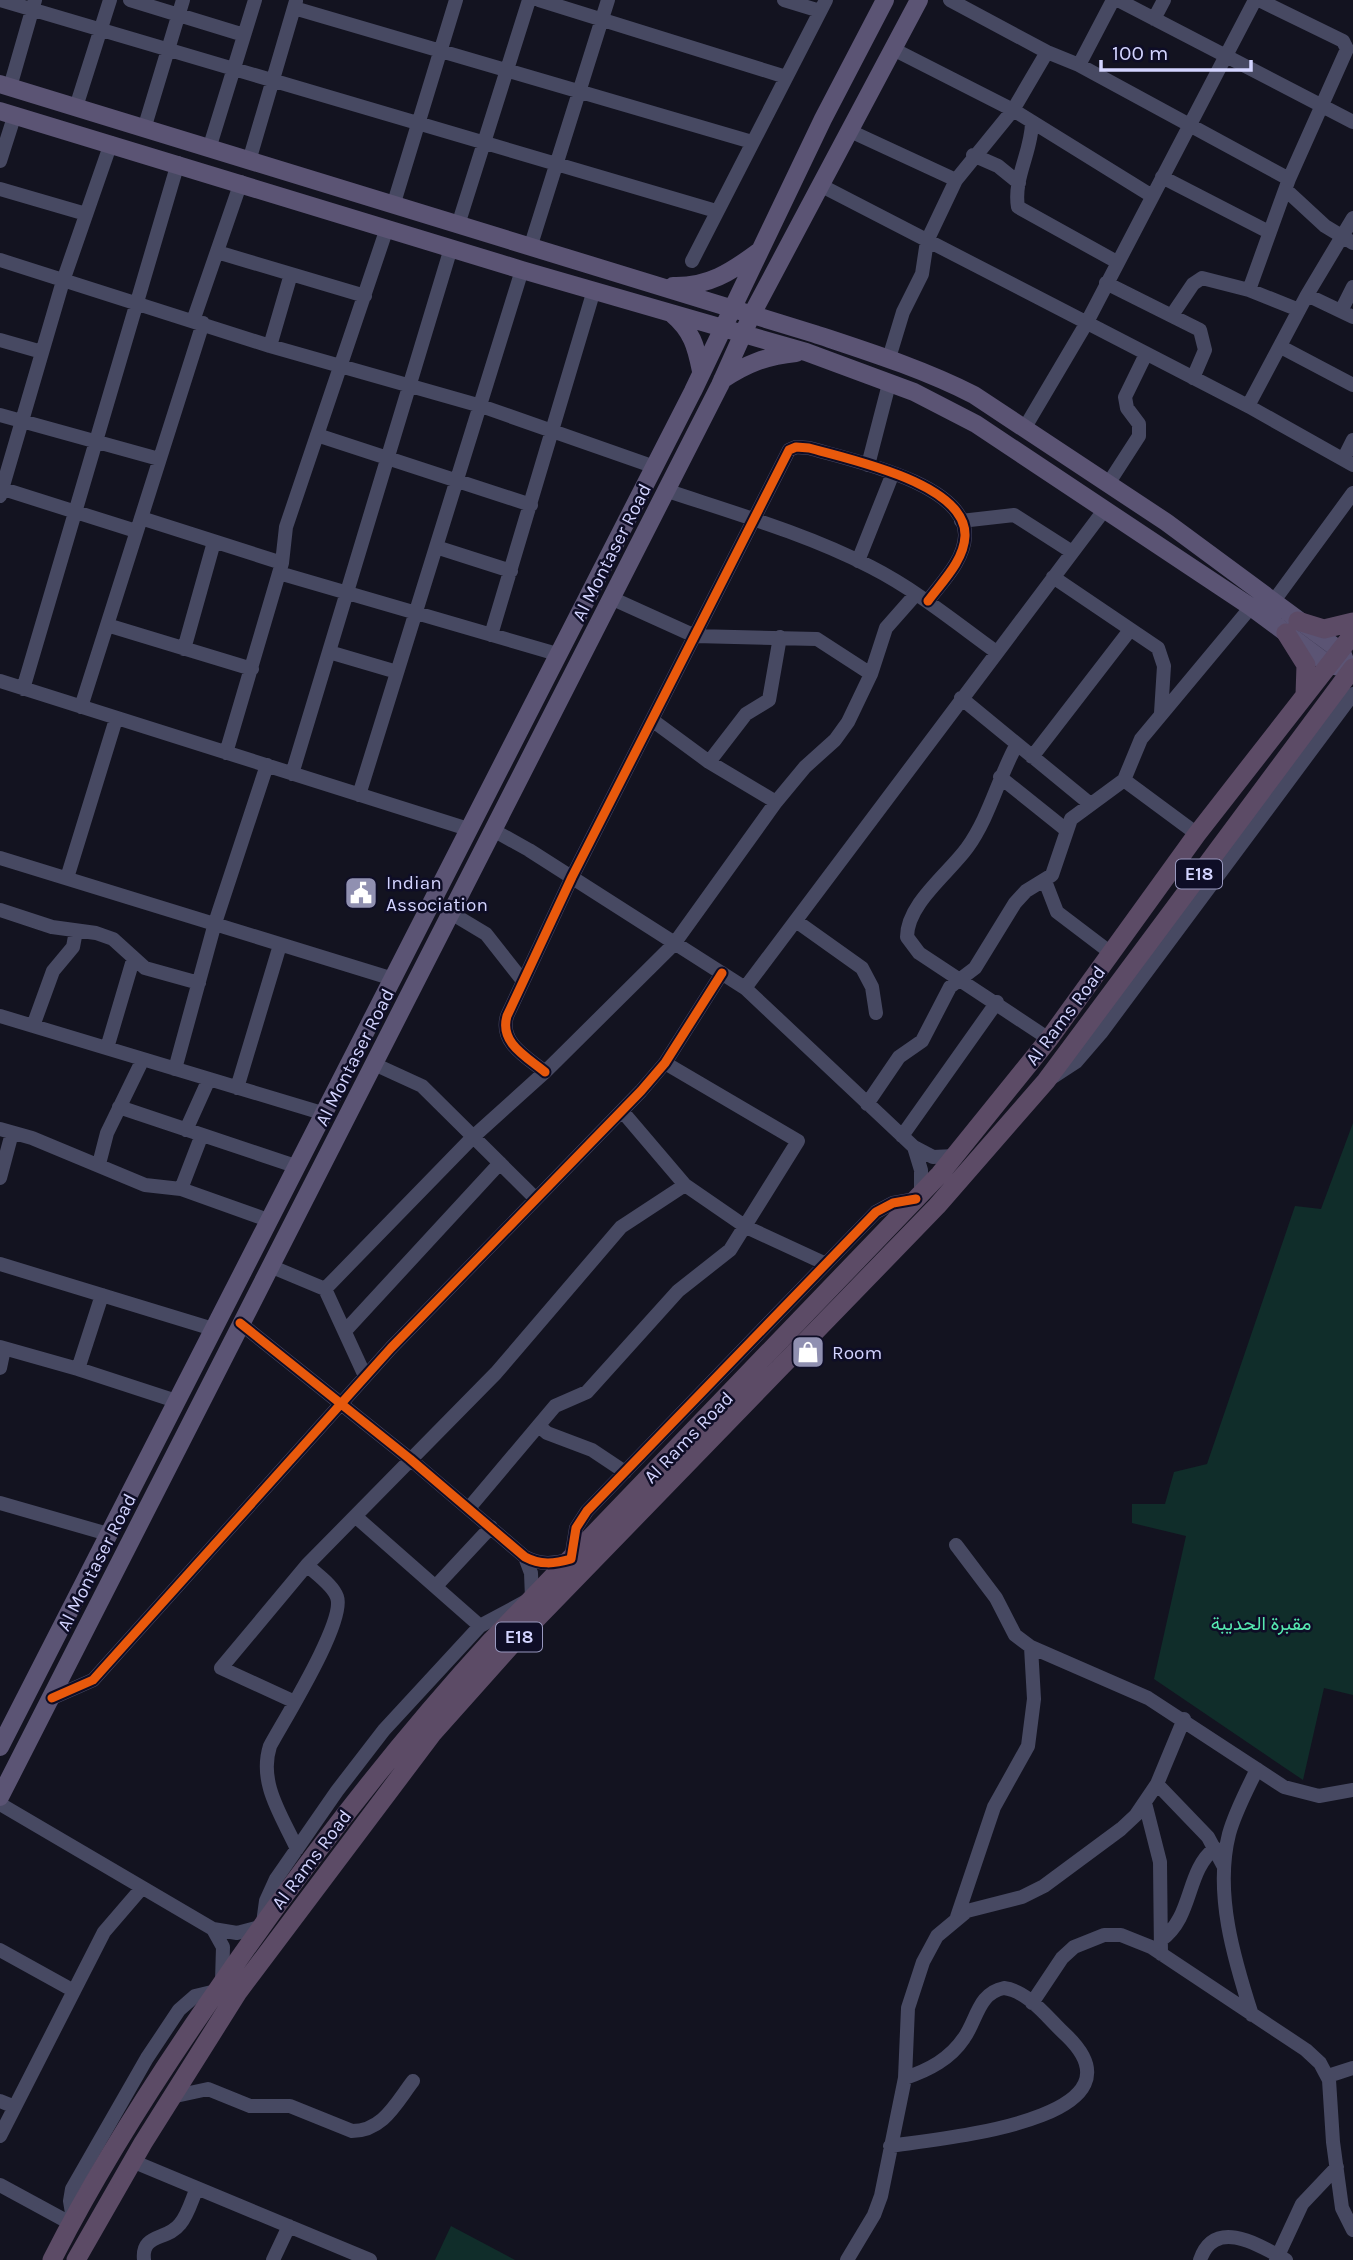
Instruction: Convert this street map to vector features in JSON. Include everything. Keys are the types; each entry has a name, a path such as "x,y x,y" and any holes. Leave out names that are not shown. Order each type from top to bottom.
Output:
{"highway":[{"path":"1304,697 1306,665 1292,627 1324,629 1353,622"},
{"name":"Al Rams Road","path":"76,2260 132,2161 238,1992 432,1734 515,1641 937,1206 1046,1081 1346,664 1353,634"},
{"name":"Al Rams Road","path":"52,2260 152,2084 262,1925 350,1807 438,1699 955,1156 1049,1039 1197,834 1304,697 1346,664"}],"main road":[{"name":"Al Montaser Road","path":"0,1747 7,1720 108,1534 213,1329 701,371 823,119 886,0"},
{"name":"Al Montaser Road","path":"0,1797 722,380 751,316 919,0"},
{"path":"5,86 889,358 962,389 1166,522 1273,602 1292,627"},
{"path":"7,113 241,182 522,270 806,352 948,407 1251,607 1292,627 1346,664"},
{"path":"653,286 695,287 726,275 761,250"},
{"path":"667,310 688,328 696,346 701,371"},
{"path":"722,380 747,364 772,356 806,352"},
{"path":"1105,509 1116,510 1150,533 1158,532 1166,522"}],"street":[{"path":"0,0 33,5 100,30 716,211"},
{"path":"76,107 110,0"},
{"path":"130,0 177,17 244,35"},
{"path":"144,128 183,0"},
{"path":"209,149 256,0"},
{"path":"393,205 456,0"},
{"path":"458,225 529,0"},
{"path":"539,0 786,78"},
{"path":"530,248 608,0"},
{"path":"692,261 823,5 784,0"},
{"path":"950,0 1190,125 1287,184 1347,240"},
{"path":"1079,65 1116,0 1353,121"},
{"path":"1154,19 1164,0"},
{"path":"1024,429 1086,324 1257,0 1347,45 1287,184 1249,290"},
{"path":"249,161 295,4 440,51 752,142"},
{"path":"5,86 33,5"},
{"path":"893,48 1013,110 1152,195"},
{"path":"889,358 903,312 922,274 927,241 956,180 973,155 1013,110 1047,52"},
{"path":"0,160 7,113"},
{"path":"1032,122 1032,142 1016,196 1021,211 1117,262"},
{"path":"850,131 956,180"},
{"path":"111,143 63,281 1,491 74,512 214,542 347,593 557,654"},
{"path":"973,155 998,166 1019,183"},
{"path":"23,689 178,163"},
{"path":"1162,177 1269,232"},
{"path":"81,707 159,459 217,252 241,182"},
{"path":"820,185 1248,406 1348,462 1353,440"},
{"path":"0,190 86,215"},
{"path":"1248,406 1307,295 1347,240 1353,218"},
{"path":"226,753 281,568 286,527 387,228"},
{"path":"292,774 452,248"},
{"path":"217,252 365,296"},
{"path":"0,260 271,346 481,406 652,466"},
{"path":"359,795 522,270"},
{"path":"271,346 291,274"},
{"path":"1172,315 1193,284 1202,278 1249,290 1299,310"},
{"path":"1106,283 1200,330 1205,350 1193,378"},
{"path":"1307,295 1347,314 1353,287"},
{"path":"491,635 554,432 594,290"},
{"path":"0,340 42,352"},
{"path":"1281,346 1353,385"},
{"path":"1108,484 1139,436 1139,424 1127,408 1125,397 1146,354"},
{"path":"868,465 889,384"},
{"path":"0,415 159,459"},
{"path":"317,435 531,505"},
{"path":"325,1289 473,1137 545,1072 674,944 776,802 805,767 835,740 848,722 887,628 922,598 962,550 965,537 961,521 929,488 915,479 796,447 783,458 572,877 506,1016 505,1034 545,1072"},
{"path":"859,561 893,473"},
{"path":"666,490 859,561 922,598 995,651"},
{"path":"1273,602 1353,493"},
{"path":"745,988 995,651 1105,509"},
{"path":"961,521 1014,515 1072,552"},
{"path":"184,649 214,542"},
{"path":"436,547 511,571"},
{"path":"1053,577 1158,648 1164,666 1161,713"},
{"path":"611,598 695,636 817,639 870,674"},
{"path":"867,1104 899,1057 922,1041 946,992 975,968 1016,903 1027,891 1045,881 1056,866 1065,829 1071,819 1089,803 1125,780 1141,739 1251,607"},
{"path":"107,625 252,669"},
{"path":"1032,757 1130,630"},
{"path":"709,762 746,714 769,700 780,637"},
{"path":"329,652 397,672"},
{"path":"0,681 468,829"},
{"path":"1046,1081 1076,1062 1101,1033 1353,694"},
{"path":"961,698 1089,803"},
{"path":"67,878 116,719"},
{"path":"652,720 709,762 776,802"},
{"path":"1017,744 979,828 955,864 925,898 907,927 907,937 919,953 1049,1039"},
{"path":"175,1069 215,923 267,765"},
{"path":"1000,777 1065,829"},
{"path":"1125,780 1197,834"},
{"path":"493,830 572,877 745,988 914,1147 933,1157 955,1156"},
{"path":"0,858 390,978"},
{"path":"1045,881 1058,912 1111,953"},
{"path":"0,910 52,927 113,939 125,947 133,960 145,968 199,983"},
{"path":"451,913 486,934 523,981"},
{"path":"796,921 862,968 872,987 876,1013"},
{"path":"33,1026 53,971 73,947 76,931"},
{"path":"237,1088 280,945"},
{"path":"107,1048 133,960"},
{"path":"52,1698 93,1680 365,1376 622,1111 665,1063 722,973"},
{"path":"902,1136 996,1002"},
{"path":"0,1016 322,1113"},
{"path":"99,1164 107,1133 143,1059"},
{"path":"469,1508 555,1406 587,1392 678,1291 730,1250 798,1141 665,1063"},
{"path":"374,1064 422,1086 536,1199"},
{"path":"186,1130 209,1079"},
{"path":"119,1107 295,1167"},
{"path":"622,1111 685,1185 746,1227 824,1264"},
{"path":"0,1178 6,1131 99,1164 145,1185 181,1189 268,1220"},
{"path":"181,1189 201,1137"},
{"path":"240,1323 411,1459 525,1558 541,1563 571,1559 574,1535 582,1516 824,1264 882,1208 919,1196 921,1170 914,1147"},
{"path":"345,1331 500,1163"},
{"path":"295,1702 221,1668 307,1565 496,1373 621,1227 685,1185"},
{"path":"0,1264 213,1329"},
{"path":"270,1266 325,1289 365,1376"},
{"path":"78,1369 102,1295"},
{"path":"0,1368 2,1348 176,1401"},
{"path":"539,1426 547,1433 592,1450 625,1472"},
{"path":"0,1503 108,1534"},
{"path":"355,1516 480,1626"},
{"path":"436,1586 491,1527"},
{"path":"956,1545 996,1598 1015,1635 1031,1647 1148,1698 1184,1719 1284,1787 1301,1794 1319,1796 1353,1790"},
{"path":"0,1804 213,1929 237,1933 262,1925 268,1894 362,1757 480,1626 494,1616 532,1598 531,1573 525,1558"},
{"path":"297,1849 267,1784 266,1761 270,1746 322,1651 339,1608 333,1590 307,1565"},
{"path":"957,1917 989,1818 1028,1746 1034,1699 1031,1647"},
{"path":"847,2260 874,2216 881,2196 905,2078 911,1999 923,1962 937,1936 957,1917 974,1909 1022,1897 1044,1886 1121,1829 1157,1784 1184,1719"},
{"path":"1252,2015 1231,1939 1226,1871 1230,1831 1256,1769"},
{"path":"1157,1784 1196,1823 1215,1848 1226,1871"},
{"path":"1144,1803 1160,1861 1161,1947"},
{"path":"1161,1947 1181,1917 1196,1871 1215,1848"},
{"path":"0,2136 104,1932 141,1889"},
{"path":"213,1929 223,1947 218,1987"},
{"path":"1032,2003 1062,1958 1088,1939 1121,1935 1161,1947 1252,2015 1314,2055 1328,2076 1342,2208 1353,2230"},
{"path":"0,1950 74,1991"},
{"path":"890,2146 1020,2124 1059,2109 1080,2092 1086,2081 1084,2058 1032,2003 1012,1989 995,1990 988,1994 964,2039 952,2052 930,2068 905,2078"},
{"path":"192,2062 208,2089"},
{"path":"1328,2076 1353,2068"},
{"path":"171,2097 208,2089 250,2106 290,2106 352,2131 361,2131 379,2125 413,2081"},
{"path":"0,2101 15,2107"},
{"path":"132,2161 370,2260"},
{"path":"1200,2260 1211,2242 1226,2236 1243,2239 1280,2259 1302,2204 1337,2167"},
{"path":"0,2185 72,2221"},
{"path":"144,2260 143,2248 147,2242 179,2226 197,2188"},
{"path":"273,2260 289,2226"}],"green space":[{"name":"مقبرة الحديبة","path":"1353,1123 1353,1695 1324,1688 1303,1780 1154,1679 1186,1536 1132,1523 1132,1504 1165,1504 1174,1472 1207,1464 1295,1206 1321,1209"},
{"path":"451,2226 515,2260 435,2260"}],"cycle path":[{"path":"545,1072 511,1042 507,1034 507,1016 572,877 789,450 796,447 809,448 876,467 902,476 947,501 960,517 965,536 964,545 951,571 928,601"},
{"path":"52,1698 93,1680 391,1348 641,1091 665,1063 722,973"},
{"path":"240,1323 410,1459 525,1557 547,1563 559,1562 571,1559 576,1528 587,1511 876,1212 893,1203 916,1199"}],"place":[{"name":"Indian Association","path":"361,893"},
{"name":"Room","path":"808,1352"}]}
